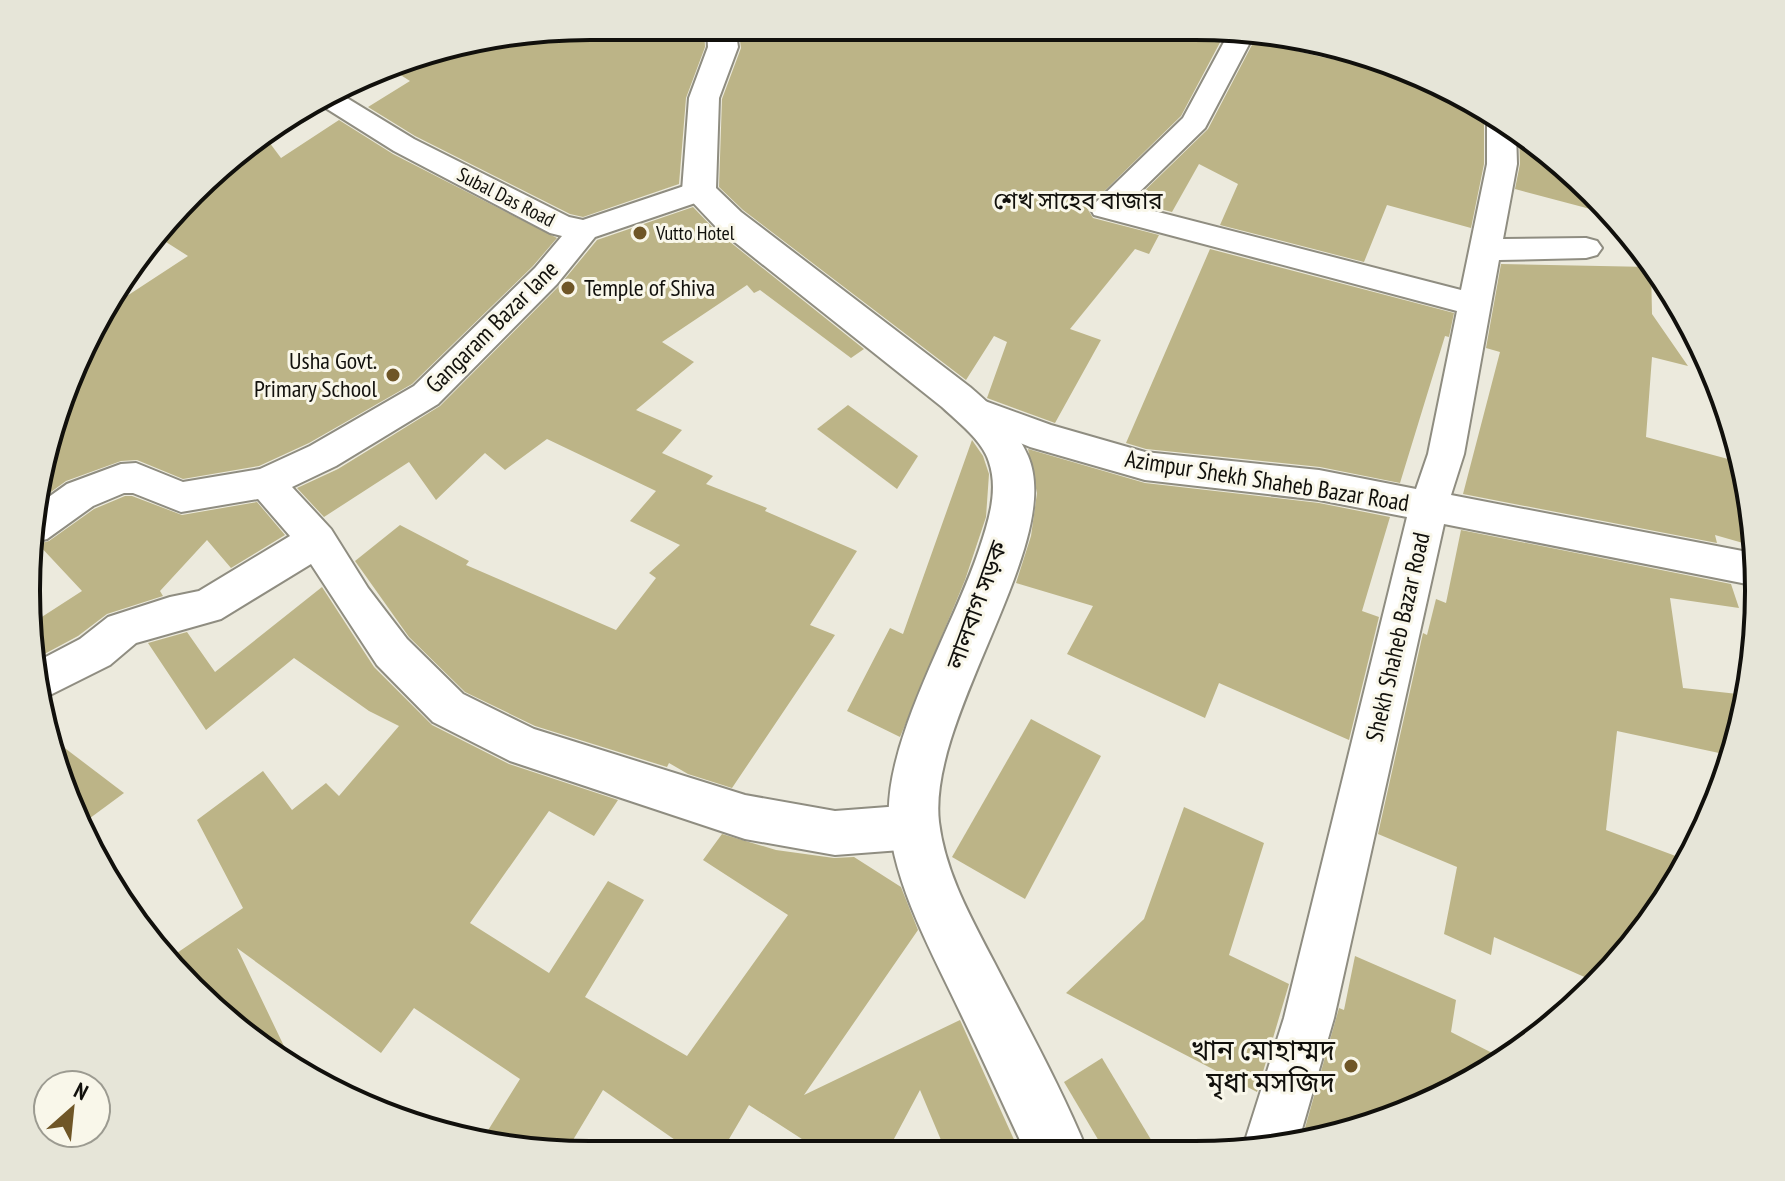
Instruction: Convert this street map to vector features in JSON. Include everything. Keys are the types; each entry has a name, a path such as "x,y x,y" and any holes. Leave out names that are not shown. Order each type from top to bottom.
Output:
{"street":[{"path":"699,191 702,112 711,76 723,47 722,40"},
{"path":"1237,42 1195,122 1105,208 1476,305"},
{"name":"Subal Das Road","path":"336,103 404,145 561,226 584,230 699,191"},
{"name":"Shekh Shaheb Bazar Road","path":"1274,1135 1309,1018 1429,505 1446,454 1502,164 1501,134"},
{"name":"লালবাগ সড়ক","path":"699,191 729,220 971,409 1010,459 1017,486 993,575 948,684 927,746 913,794 914,827 939,904 1052,1141"},
{"name":"Gangaram Bazar lane","path":"45,520 80,495 121,479 136,478 181,497 266,483 323,456 426,395 546,276 584,230"},
{"path":"1487,250 1586,248"},
{"name":"Azimpur Shekh Shaheb Bazar Road","path":"971,409 1043,437 1145,466 1319,485 1744,567"},
{"path":"266,483 317,540 354,600 392,652 448,708 526,747 745,817 835,833 914,827"},
{"path":"48,677 95,652 122,630 170,614 207,607 317,540"}],"building":[{"path":"590,40 705,40 705,47 686,98 679,184 583,217 570,214 415,136 368,107 410,81 400,74 448,59 519,45"},
{"path":"740,40 1221,41 1181,116 1087,208 1093,218 1159,235 1149,254 1135,249 1070,329 1101,340 1055,423 987,398 1007,342 994,336 966,380 743,210 719,187 722,99 741,48"},
{"path":"1253,43 1337,59 1371,69 1438,97 1484,123 1484,164 1471,228 1387,205 1364,262 1220,225 1238,184 1199,164 1172,212 1133,202 1208,129"},
{"path":"339,120 393,154 557,238 533,266 412,384 309,443 259,466 183,479 137,460 121,461 66,481 49,493 59,448 82,380 125,297 188,256 165,242 201,201 270,143 281,158"},
{"path":"1519,147 1591,209 1515,189"},
{"path":"693,207 715,230 864,349 851,358 760,290 754,293 747,285 662,342 694,362 636,410 682,430 662,453 713,476 706,484 767,508 765,511 857,551 810,625 835,635 732,788 688,774 669,763 667,767 535,726 465,692 409,637 355,561 400,525 469,561 466,565 616,630 656,578 649,573 680,545 630,521 656,491 547,439 505,470 485,453 436,500 409,462 324,517 297,488 338,469 440,406 559,286 597,240"},
{"path":"1210,249 1454,313 1449,337 1445,336 1400,483 1320,467 1146,449 1126,443"},
{"path":"1501,264 1639,267 1651,284 1652,314 1688,366 1652,357 1646,437 1729,459 1743,543 1715,535 1717,543 1463,494 1500,352 1486,348"},
{"path":"848,405 918,456 897,489 817,429"},
{"path":"972,440 983,456 989,474 986,517 965,580 900,737 847,711 890,628 903,634"},
{"path":"1028,449 1145,483 1319,503 1390,517 1362,611 1379,617 1349,740 1219,683 1205,718 1067,654 1093,606 1016,583 1031,536 1037,493"},
{"path":"125,496 182,515 257,502 285,535 231,568 207,540 160,591 163,596 107,614 78,636 44,654 41,618 82,591 42,548 42,543 94,509"},
{"path":"1461,530 1731,584 1739,608 1670,598 1683,688 1735,694 1720,753 1617,731 1606,830 1676,856 1631,926 1586,978 1494,937 1491,955 1444,934 1457,867 1378,834 1423,633 1427,635 1436,599 1446,603"},
{"path":"322,587 374,667 432,725 509,764 618,800 594,836 549,811 470,923 549,973 608,881 644,900 585,997 687,1056 788,915 703,860 722,834 776,850 834,858 854,857 901,887 918,930 804,1095 960,1020 1015,1141 941,1141 920,1090 893,1141 805,1141 749,1105 728,1141 677,1141 603,1090 573,1141 488,1131 520,1079 414,1008 381,1053 237,948 285,1048 228,1004 177,953 243,908 197,820 263,771 292,810 326,783 339,796 399,726 369,711 294,658 206,730 148,643 187,632 215,672"},
{"path":"1031,719 1101,756 1025,899 952,857"},
{"path":"63,747 124,793 90,818"},
{"path":"1184,807 1264,843 1229,955 1289,984 1257,1092 1066,993 1144,919"},
{"path":"1355,956 1456,1000 1451,1032 1492,1053 1405,1099 1371,1112 1305,1129 1339,1008 1344,1010"},
{"path":"1102,1058 1152,1141 1099,1141 1064,1082"}],"place":[{"name":"Vutto Hotel","path":"640,233"},
{"name":"Temple of Shiva","path":"568,288"},
{"name":"Usha Govt. Primary School","path":"393,375"},
{"name":"খান মোহাম্মদ মৃধা মসজিদ","path":"1351,1066"}],"district":[{"name":"শেখ সাহেব বাজার","path":"1078,201"}]}
